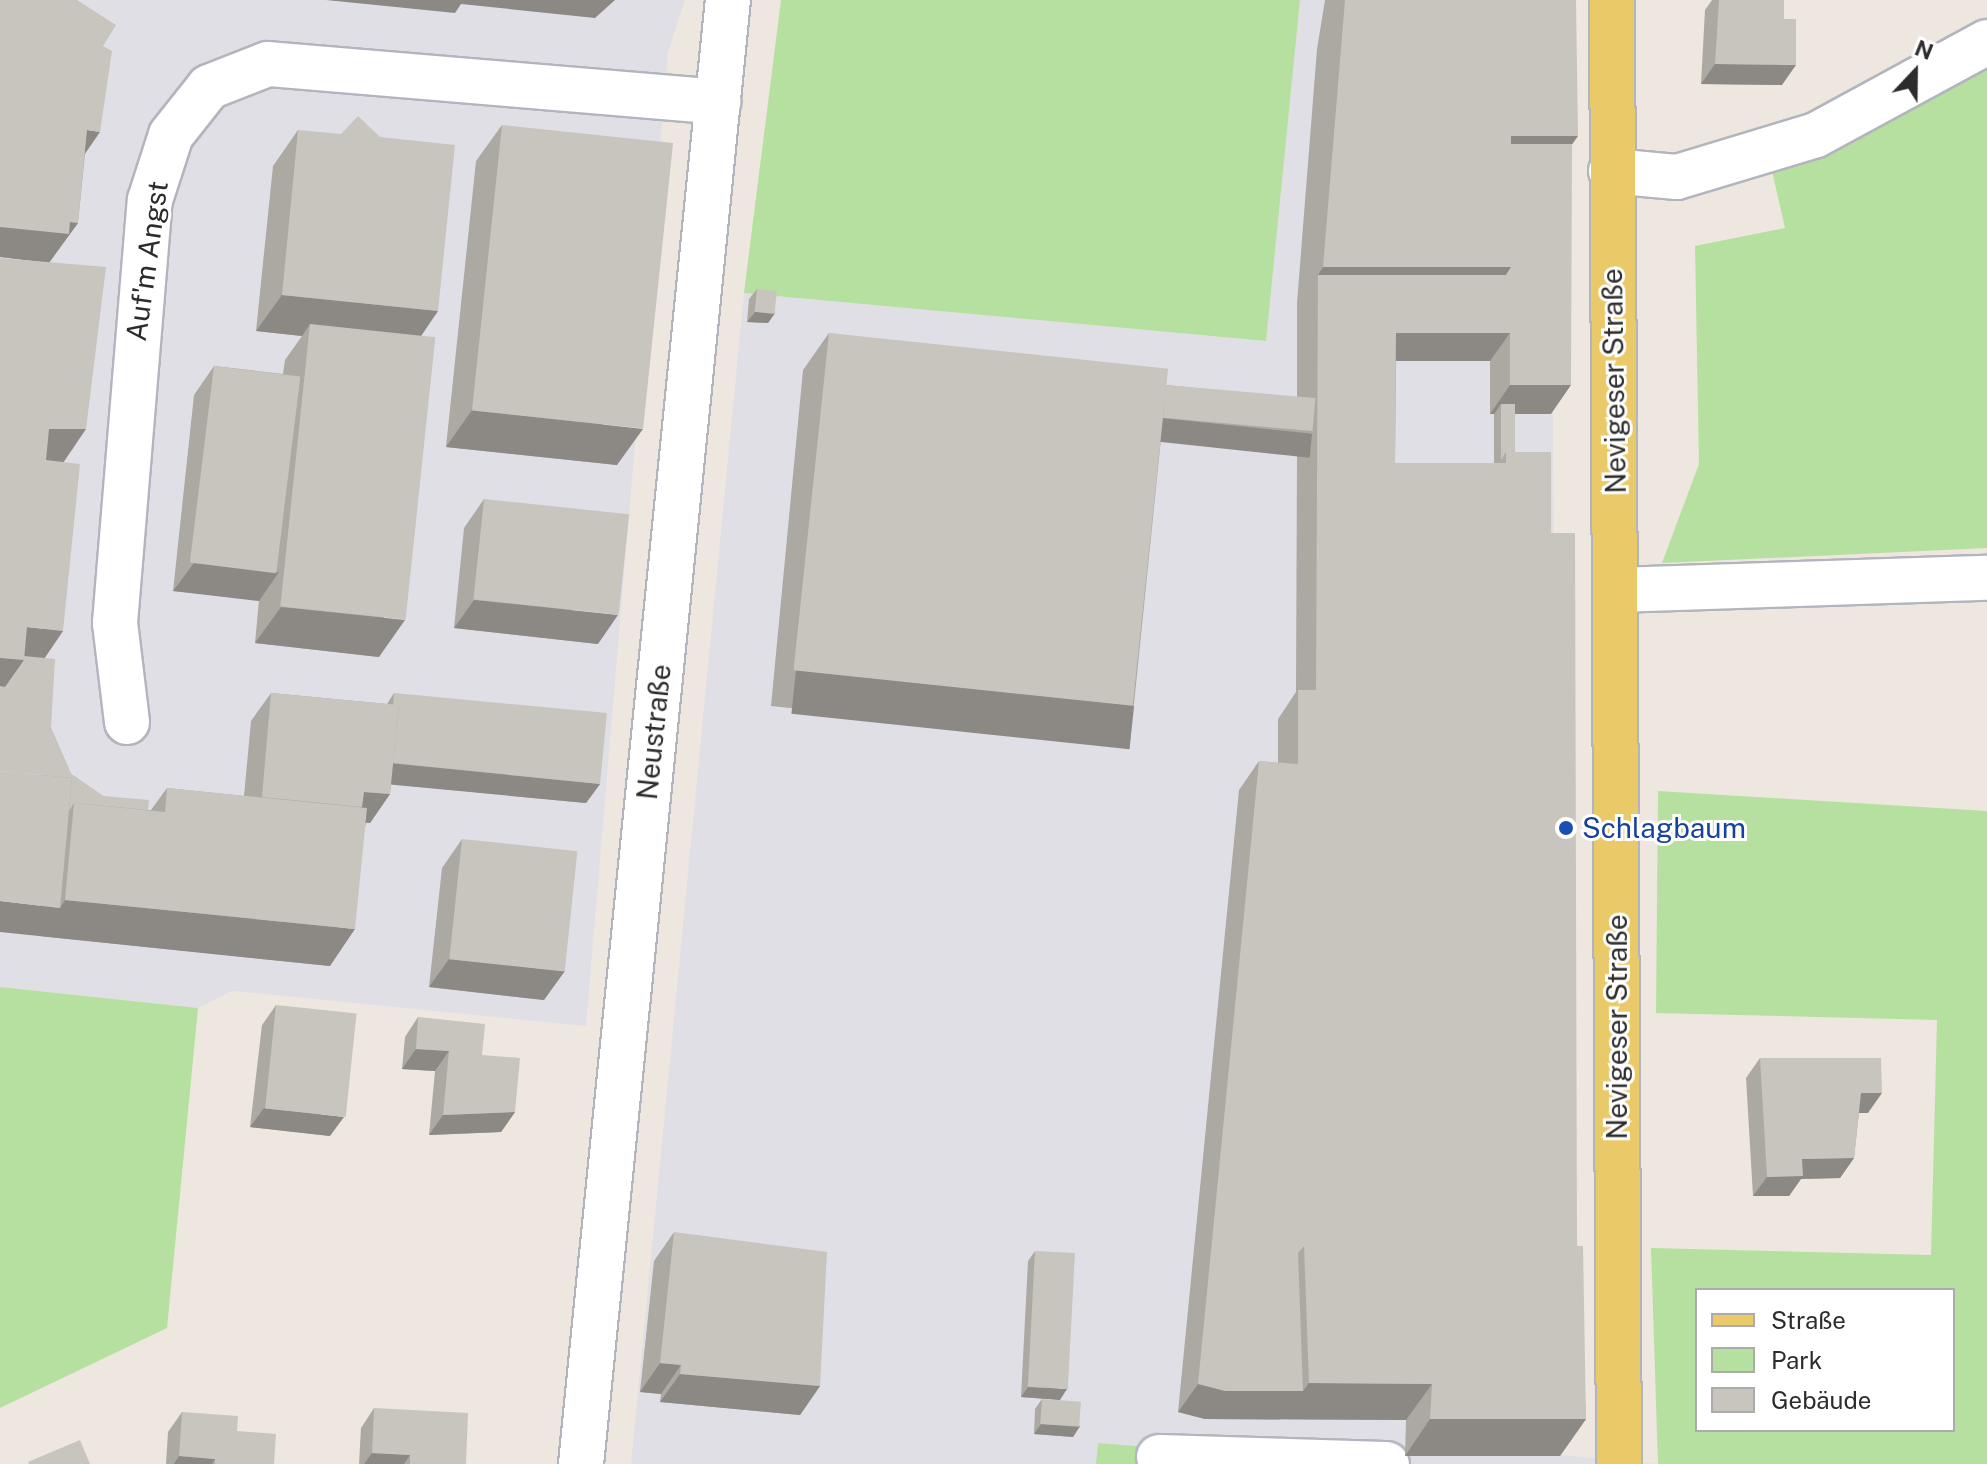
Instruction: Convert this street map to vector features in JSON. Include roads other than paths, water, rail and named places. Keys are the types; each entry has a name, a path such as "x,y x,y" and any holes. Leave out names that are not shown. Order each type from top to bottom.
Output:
{"main road":[{"name":"Nevigeser Straße","path":"1612,0 1619,1464"}],"street":[{"name":"Neustraße","path":"581,1464 728,0"},
{"path":"1611,171 1677,177 1816,135 1987,42"},
{"name":"Auf'm Angst","path":"127,722 115,623 150,200 171,135 209,87 268,64 718,102"},
{"path":"1616,590 1987,578"},
{"path":"1159,1457 1387,1464"}],"place":[{"name":"Schlagbaum","path":"1566,828"}]}
